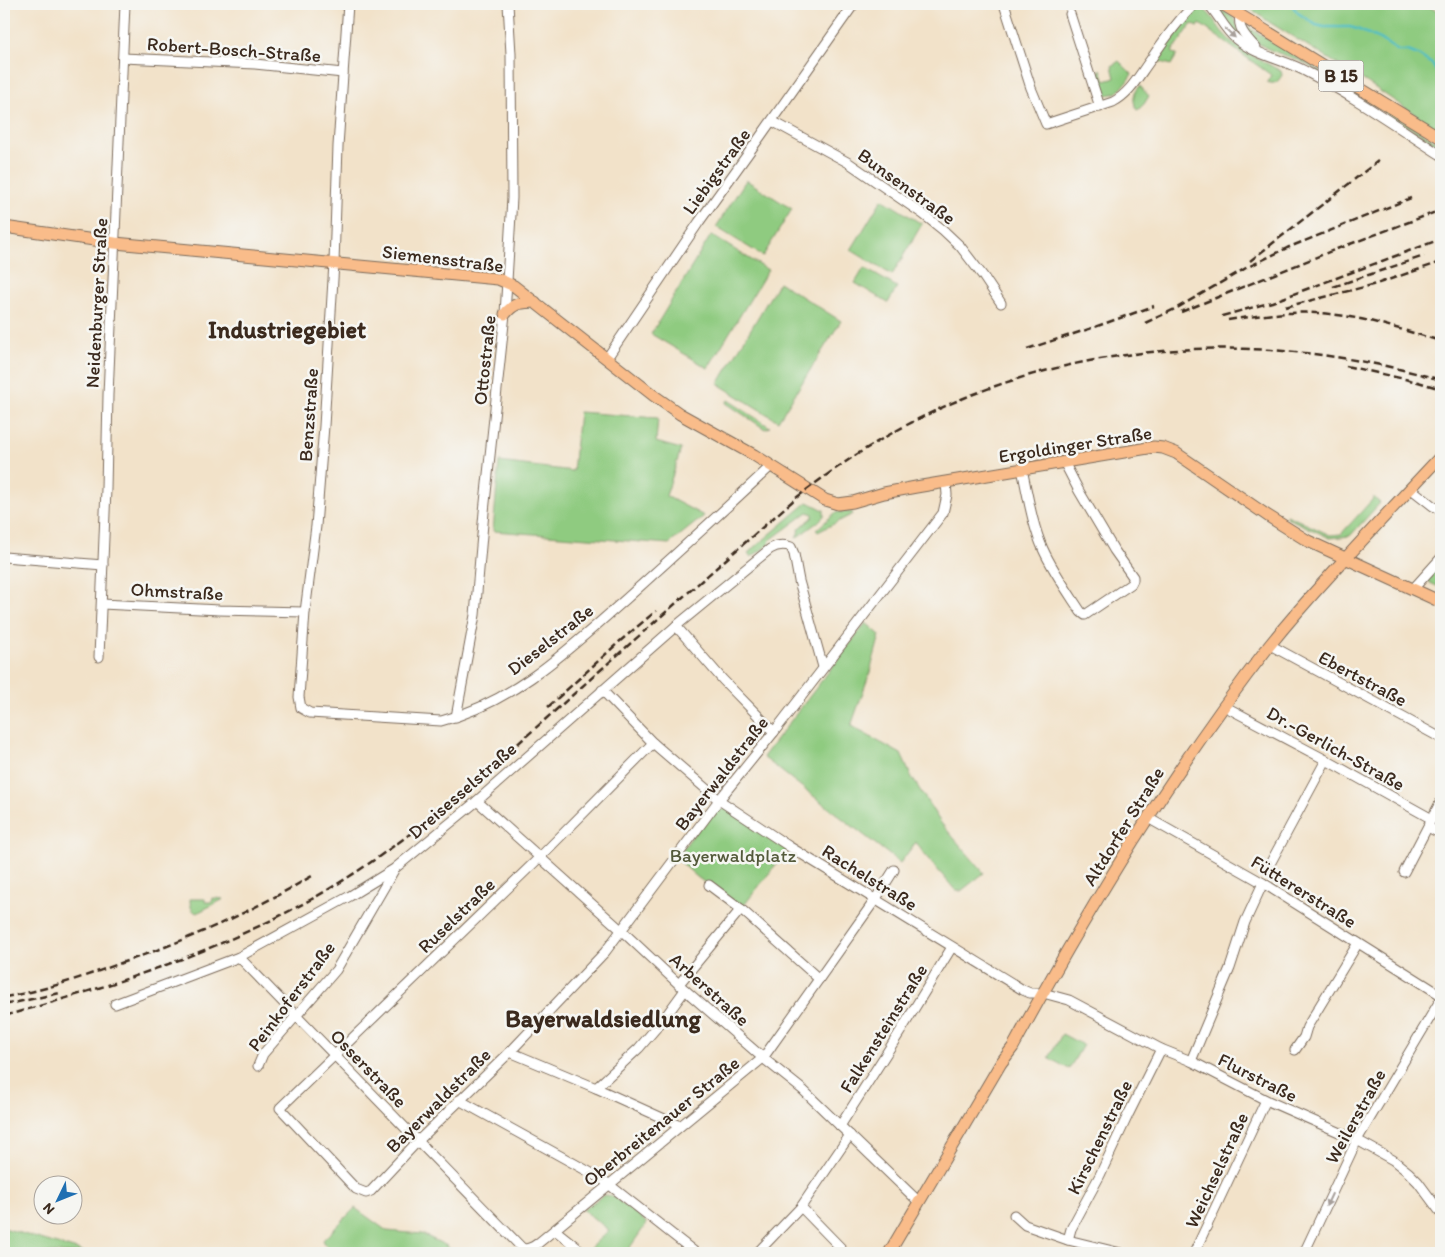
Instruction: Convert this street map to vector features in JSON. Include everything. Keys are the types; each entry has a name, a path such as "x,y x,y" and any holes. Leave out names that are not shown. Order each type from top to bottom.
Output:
{"main road":[{"name":"B 15","path":"1222,4 1441,138"},
{"name":"Siemensstraße","path":"4,227 115,243 334,262 498,279 507,282 535,302 680,414 754,455 814,494"},
{"path":"505,314 510,308 519,303 535,302"},
{"name":"Ergoldinger Straße","path":"814,494 832,503 846,503 884,493 1154,447 1168,450 1189,461 1268,516 1308,541 1441,602"},
{"name":"Altdorfer Straße","path":"890,1253 1013,1047 1079,929 1182,766 1224,706 1304,604 1441,456"}],"street":[{"name":"Neidenburger Straße","path":"102,604 108,395 125,4"},
{"name":"Benzstraße","path":"301,708 299,698 305,612 316,526 324,426 334,262 338,146 348,4"},
{"name":"Ottostraße","path":"456,717 475,615 505,314 512,198 511,54 508,4"},
{"name":"Liebigstraße","path":"607,358 699,222 854,4"},
{"path":"1004,4 1031,88 1046,124 1100,107 1121,98 1173,27 1195,4"},
{"path":"1208,4 1224,27 1250,48 1302,69 1337,88 1441,155"},
{"path":"1070,14 1100,107"},
{"path":"1240,15 1238,22 1242,30 1262,53"},
{"name":"Robert-Bosch-Straße","path":"123,58 255,64 343,73"},
{"name":"Bunsenstraße","path":"772,121 849,163 930,219 960,246 984,276 1000,303"},
{"path":"1022,470 1034,524 1043,549 1059,578 1084,615 1131,584 1134,576 1114,550 1064,462"},
{"name":"Dieselstraße","path":"301,708 310,713 320,714 441,721 456,717 502,697 558,659 692,540 771,466"},
{"name":"Bayerwaldstraße","path":"366,1193 371,1191 510,1052 592,966 943,513 947,495 946,482"},
{"path":"1410,488 1441,510"},
{"name":"Dreisesselstraße","path":"116,1004 239,957 350,896 394,868 477,801 676,626 776,546 786,545 791,547 794,554 799,581 823,667"},
{"path":"4,557 103,565"},
{"path":"1413,589 1441,558"},
{"path":"99,657 102,604"},
{"name":"Ohmstraße","path":"102,604 305,612"},
{"path":"676,626 723,680 774,732"},
{"name":"Ebertstraße","path":"1270,645 1441,738"},
{"name":"Rachelstraße","path":"602,690 653,743 719,800 790,847 1023,990 1030,993 1043,993"},
{"name":"Dr.-Gerlich-Straße","path":"1224,706 1326,760 1430,823 1441,834"},
{"name":"Ruselstraße","path":"366,1193 356,1189 280,1108 540,857 653,743"},
{"path":"1271,862 1326,760"},
{"name":"Arberstraße","path":"477,801 682,987 763,1058 803,1090 919,1202"},
{"path":"1404,872 1441,801"},
{"name":"Füttererstraße","path":"1148,818 1263,883 1441,995"},
{"name":"Peinkoferstraße","path":"258,1066 263,1054 336,970 394,868"},
{"name":"Oberbreitenauer Straße","path":"542,1240 763,1058 875,900 894,870"},
{"path":"1191,1061 1230,968 1245,922 1263,883"},
{"path":"709,885 741,909 819,979"},
{"path":"596,1088 639,1048 663,1020 682,987 741,909"},
{"path":"1295,1050 1304,1037 1306,1027 1358,943"},
{"name":"Falkensteinstraße","path":"840,1126 952,947"},
{"name":"Osserstraße","path":"239,957 523,1249 534,1247 542,1240"},
{"name":"Flurstraße","path":"1043,993 1069,1000 1161,1049 1191,1061 1266,1100 1357,1140 1393,1160 1408,1172 1418,1182 1441,1213"},
{"name":"Weilerstraße","path":"1304,1253 1357,1140 1441,999"},
{"name":"Kirschenstraße","path":"1068,1240 1071,1229 1100,1175 1161,1049"},
{"path":"510,1052 680,1126"},
{"path":"460,1100 594,1174 696,1253"},
{"name":"Weichselstraße","path":"1194,1253 1266,1100"},
{"path":"757,1253 801,1207 850,1135"},
{"path":"801,1207 841,1248"},
{"path":"1014,1215 1025,1225 1068,1240 1120,1253"},
{"path":"554,1230 584,1253"}],"green space":[{"path":"1244,4 1425,4 1441,14 1441,132 1368,83 1269,22"},
{"path":"1214,5 1235,19 1242,39 1234,31"},
{"path":"1202,9 1208,13 1225,35 1237,46 1281,71 1282,75 1278,81 1274,83 1267,82 1271,75 1200,24 1198,27 1192,24 1172,52 1177,55 1171,65 1158,61 1184,23 1196,10"},
{"path":"1243,24 1441,144 1441,147 1313,68 1265,48 1253,39"},
{"path":"1119,61 1132,74 1124,86 1117,92 1108,95 1103,94 1095,77 1101,69 1105,81 1115,78 1112,66"},
{"path":"1140,86 1149,96 1138,110 1136,109 1134,97"},
{"path":"746,180 792,209 763,256 716,227"},
{"path":"882,199 922,224 892,275 851,250"},
{"path":"711,235 768,270 708,368 651,334"},
{"path":"864,268 897,287 888,303 855,283"},
{"path":"779,282 841,321 778,421 718,384"},
{"path":"728,400 770,427 765,429 726,403"},
{"path":"579,412 658,418 656,442 681,449 666,496 704,516 669,544 493,531 499,462 573,471"},
{"path":"1373,497 1380,503 1350,536 1330,538 1287,516 1330,535 1341,534"},
{"path":"808,502 824,510 824,516 818,522 796,538 800,528 813,517 813,514 808,512 769,541 770,544 751,557 748,553"},
{"path":"852,512 853,514 818,532 816,530 835,513"},
{"path":"1441,563 1441,588 1428,582 1428,578"},
{"path":"866,623 880,635 870,672 851,726 901,754 911,776 941,823 984,873 961,891 956,891 916,842 900,863 763,757"},
{"name":"Bayerwaldplatz","path":"719,800 790,847 741,909 697,877 676,858"},
{"path":"213,898 224,899 197,913 193,911 190,899 205,899 205,902 212,902"},
{"path":"1062,1034 1083,1045 1069,1069 1049,1058"},
{"path":"606,1195 614,1197 647,1223 626,1253 592,1253 588,1250 609,1230 583,1210"},
{"path":"355,1208 387,1231 422,1234 447,1246 454,1253 330,1253 323,1240"},
{"path":"4,1228 87,1253 4,1253"}],"waterway":[{"path":"1291,4 1298,13 1316,25 1357,29 1382,40 1398,51 1408,51 1418,55 1432,64 1441,79"}],"railway":[{"path":"1250,261 1378,161"},
{"path":"1145,323 1177,308 1246,268 1287,248 1411,198"},
{"path":"1181,312 1334,250 1441,210"},
{"path":"1222,316 1272,302 1441,239"},
{"path":"1333,287 1424,256"},
{"path":"1285,307 1376,284 1441,262"},
{"path":"1027,349 1154,306"},
{"path":"1228,320 1292,313 1330,314 1372,322 1441,341"},
{"path":"4,1016 83,993 198,953 273,919 344,880 408,835 469,786 796,498 855,455 897,430 941,408 1021,378 1080,363 1140,353 1201,349 1262,350 1322,355 1382,365 1441,380"},
{"path":"1346,366 1441,389"},
{"path":"548,707 656,611"},
{"path":"4,997 63,983 171,945 242,913 312,876"},
{"path":"4,1005 60,993"}],"district":[{"name":"Industriegebiet","path":"287,330"},
{"name":"Bayerwaldsiedlung","path":"603,1019"}]}
